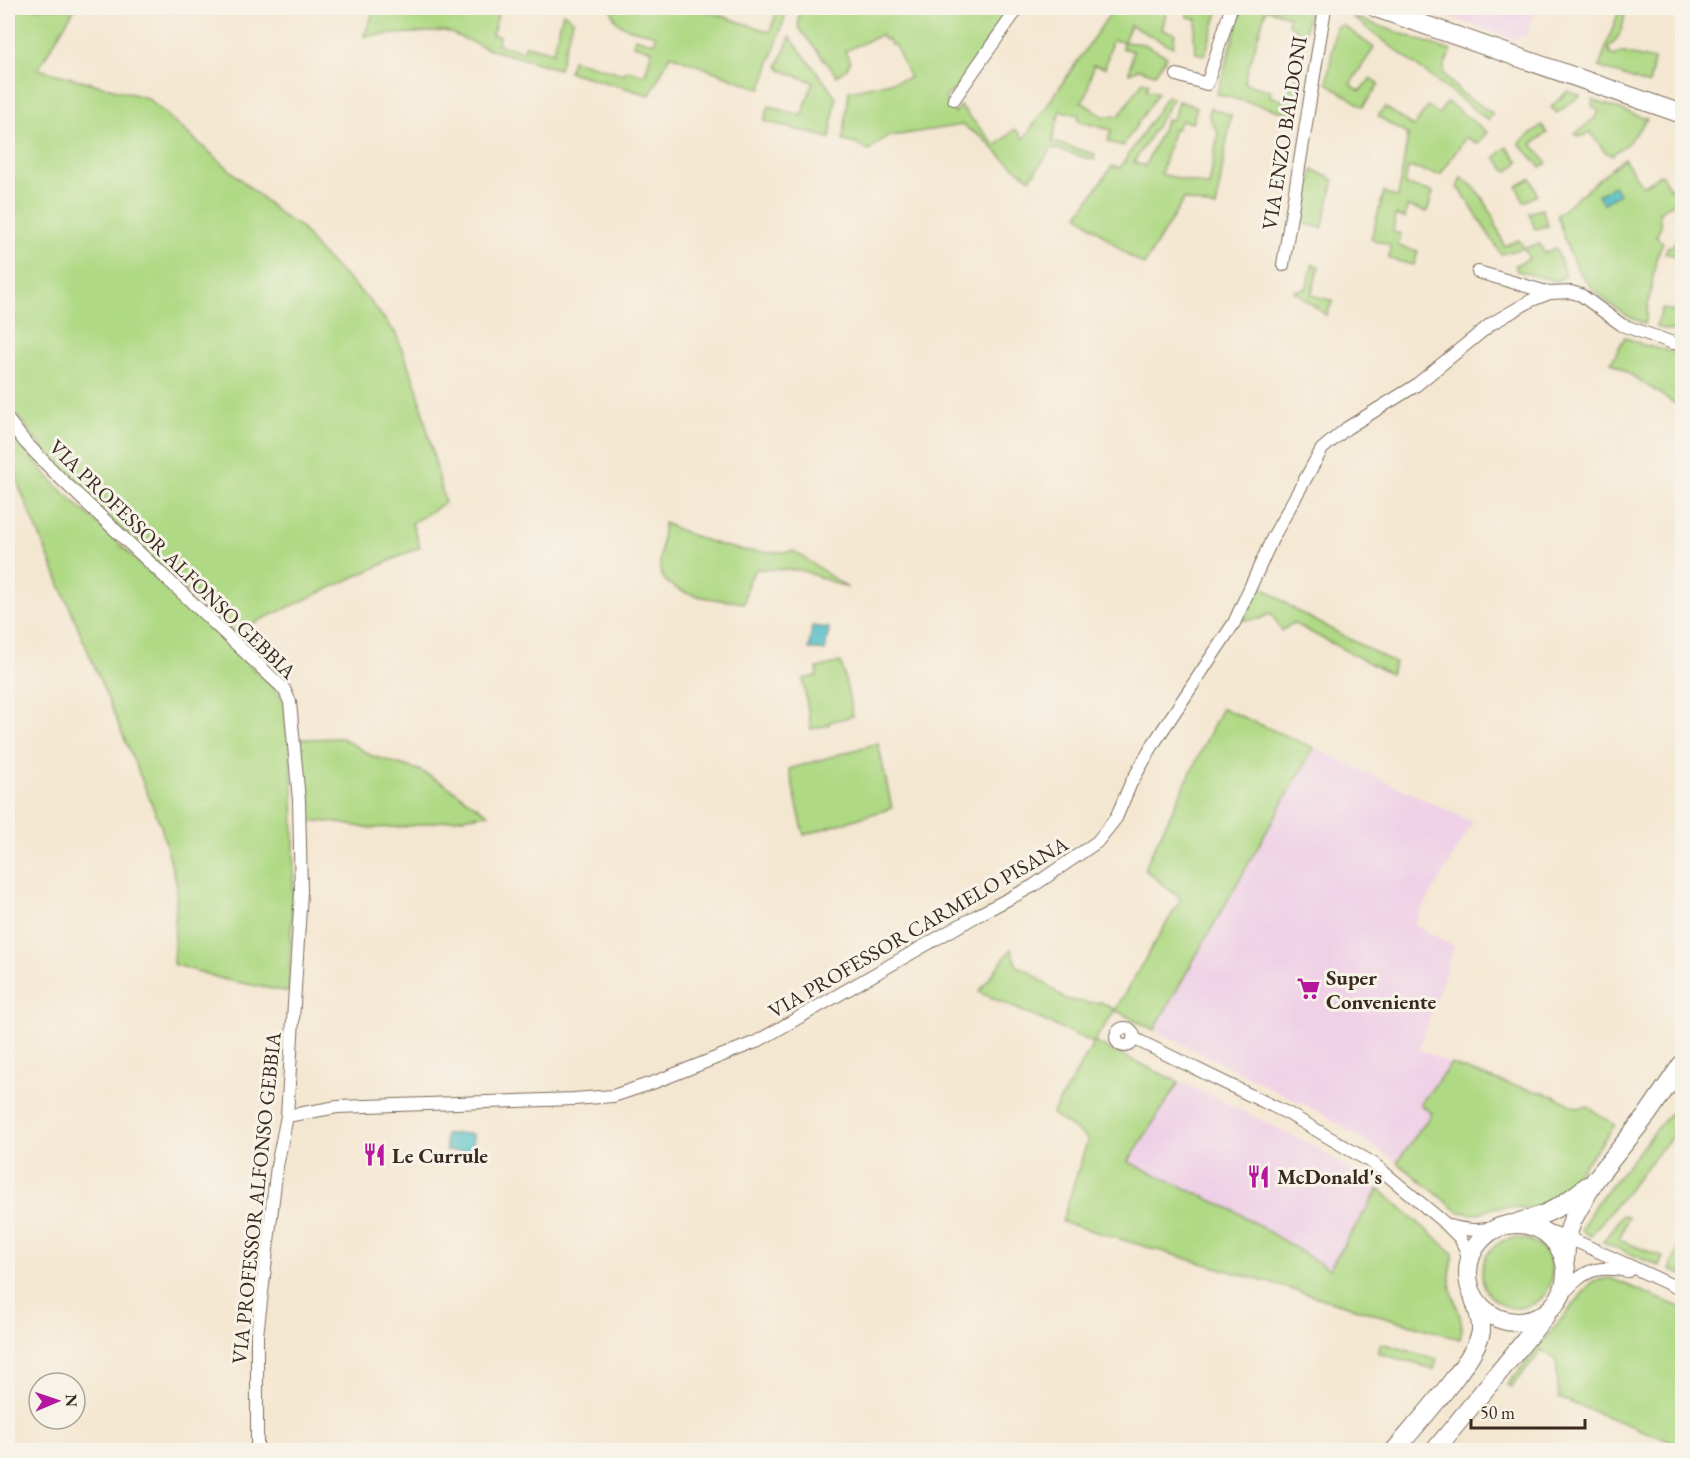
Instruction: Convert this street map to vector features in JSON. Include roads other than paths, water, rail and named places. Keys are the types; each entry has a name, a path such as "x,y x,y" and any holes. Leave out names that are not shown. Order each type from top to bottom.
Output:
{"main road":[{"path":"1376,8 1683,114"},
{"path":"1435,1450 1556,1302 1566,1280 1567,1238 1572,1221 1595,1180 1647,1115 1683,1064"},
{"path":"1395,1450 1463,1366 1477,1345 1481,1330 1480,1316 1468,1271 1476,1246 1485,1235 1505,1225 1543,1216 1561,1207 1595,1180"},
{"path":"1505,1225 1535,1227 1555,1240 1565,1262"},
{"path":"1471,1289 1485,1310 1508,1321 1533,1320 1556,1302"}],"street":[{"path":"954,99 1018,8"},
{"path":"1177,75 1208,84 1230,8"},
{"name":"VIA ENZO BALDONI","path":"1282,265 1325,8"},
{"path":"1478,272 1550,293 1571,292 1581,295 1622,325 1673,343 1683,344"},
{"name":"VIA PROFESSOR CARMELO PISANA","path":"287,1116 337,1107 612,1096 655,1082 756,1042 1033,886 1083,854 1108,831 1154,743 1234,623 1273,537 1322,449 1347,428 1415,386 1491,324 1550,293"},
{"name":"VIA PROFESSOR ALFONSO GEBBIA","path":"8,420 25,442 60,478 284,689 290,702 299,800 301,892 287,1116 277,1167 257,1335 257,1450"},
{"path":"1133,1038 1289,1114 1374,1164 1460,1238 1466,1250 1468,1271"},
{"path":"1447,1225 1478,1231 1505,1225"},
{"path":"1535,1227 1567,1238 1683,1290"},
{"path":"1556,1302 1583,1274 1594,1270 1614,1269 1644,1274"}],"water":[{"path":"1614,186 1619,194 1603,204 1598,195"},
{"path":"812,626 829,628 825,651 809,649"},
{"path":"445,1134 473,1134 473,1151 446,1151"}],"place":[{"name":"Super Conveniente","path":"1308,989"},
{"name":"Le Currule","path":"374,1155"},
{"name":"McDonald's","path":"1259,1176"}]}
